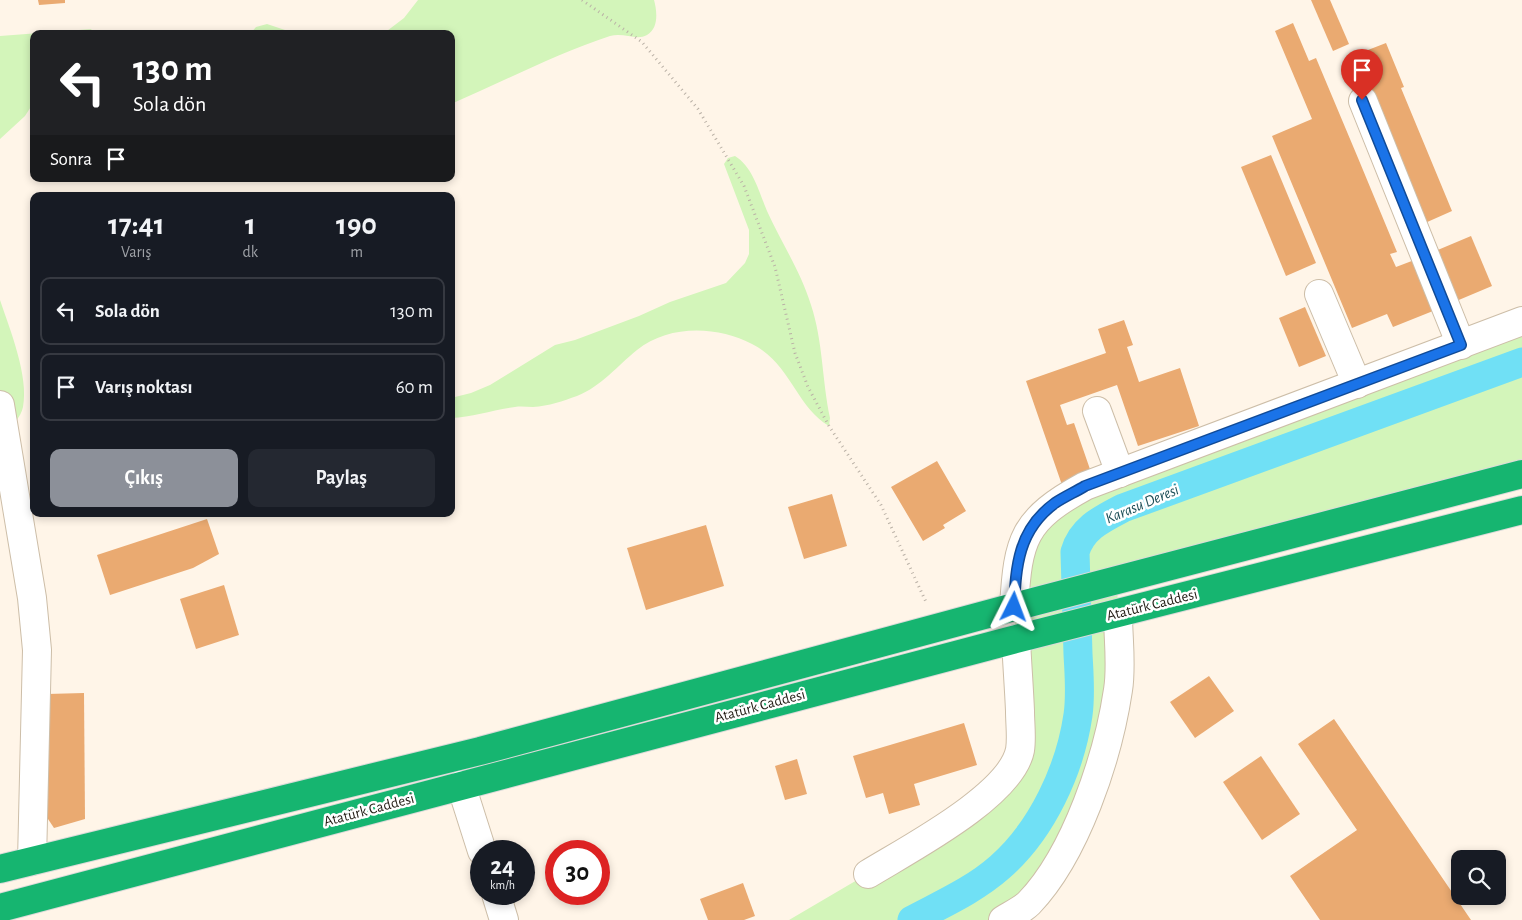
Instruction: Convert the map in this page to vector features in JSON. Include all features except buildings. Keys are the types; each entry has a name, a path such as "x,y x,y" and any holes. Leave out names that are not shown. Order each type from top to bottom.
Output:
{"highway":[{"name":"Atatürk Caddesi","path":"0,869 480,751 938,627 1522,474"},
{"name":"Atatürk Caddesi","path":"0,908 1016,639 1522,510"}],"street":[{"path":"1362,100 1461,345"},
{"path":"1319,294 1357,384"},
{"path":"1014,607 1016,566 1028,532 1036,521 1056,502 1085,486 1522,321"},
{"path":"0,405 32,598 37,650 32,861"},
{"path":"1097,411 1120,474"},
{"path":"1003,920 1025,912 1047,880 1082,815 1097,777 1118,689 1118,614"},
{"path":"868,874 915,846 978,803 1002,781 1014,764 1020,750 1016,639"},
{"path":"461,785 478,840"},
{"path":"499,905 504,920"}],"path":[{"path":"582,0 642,42 698,109 744,186 776,267 795,352 808,387 829,426 881,505 938,627"}],"green space":[{"path":"418,0 654,0 656,9 654,28 643,37 610,36 550,59 455,102 455,30 388,30 404,18"},
{"path":"267,24 285,30 253,30 256,27"},
{"path":"30,34 30,108 25,116 0,139 0,36"},
{"path":"735,156 751,173 767,211 807,293 818,332 830,418 829,426 809,408 785,374 765,352 739,338 709,331 694,330 678,332 650,342 637,350 594,387 577,396 545,406 515,407 455,418 455,397 490,385 555,345 575,340 670,302 726,283 745,263 749,254 749,230 724,164 728,158"},
{"path":"0,300 18,353 24,395 23,409 16,421 0,426"},
{"path":"1522,321 1522,474 1117,580 1118,614 1082,815 1003,920 789,920 915,846 1002,781 1018,680 1014,607 1036,521"}],"waterway":[{"name":"Karasu Deresi","path":"912,920 969,890 1000,867 1029,835 1052,798 1068,757 1078,715 1080,684 1075,552 1082,537 1088,530 1100,520 1123,508 1522,362"}],"route":[{"path":"1014,607 1016,566 1028,532 1036,521 1056,502 1085,486 1461,345 1362,100"}]}
